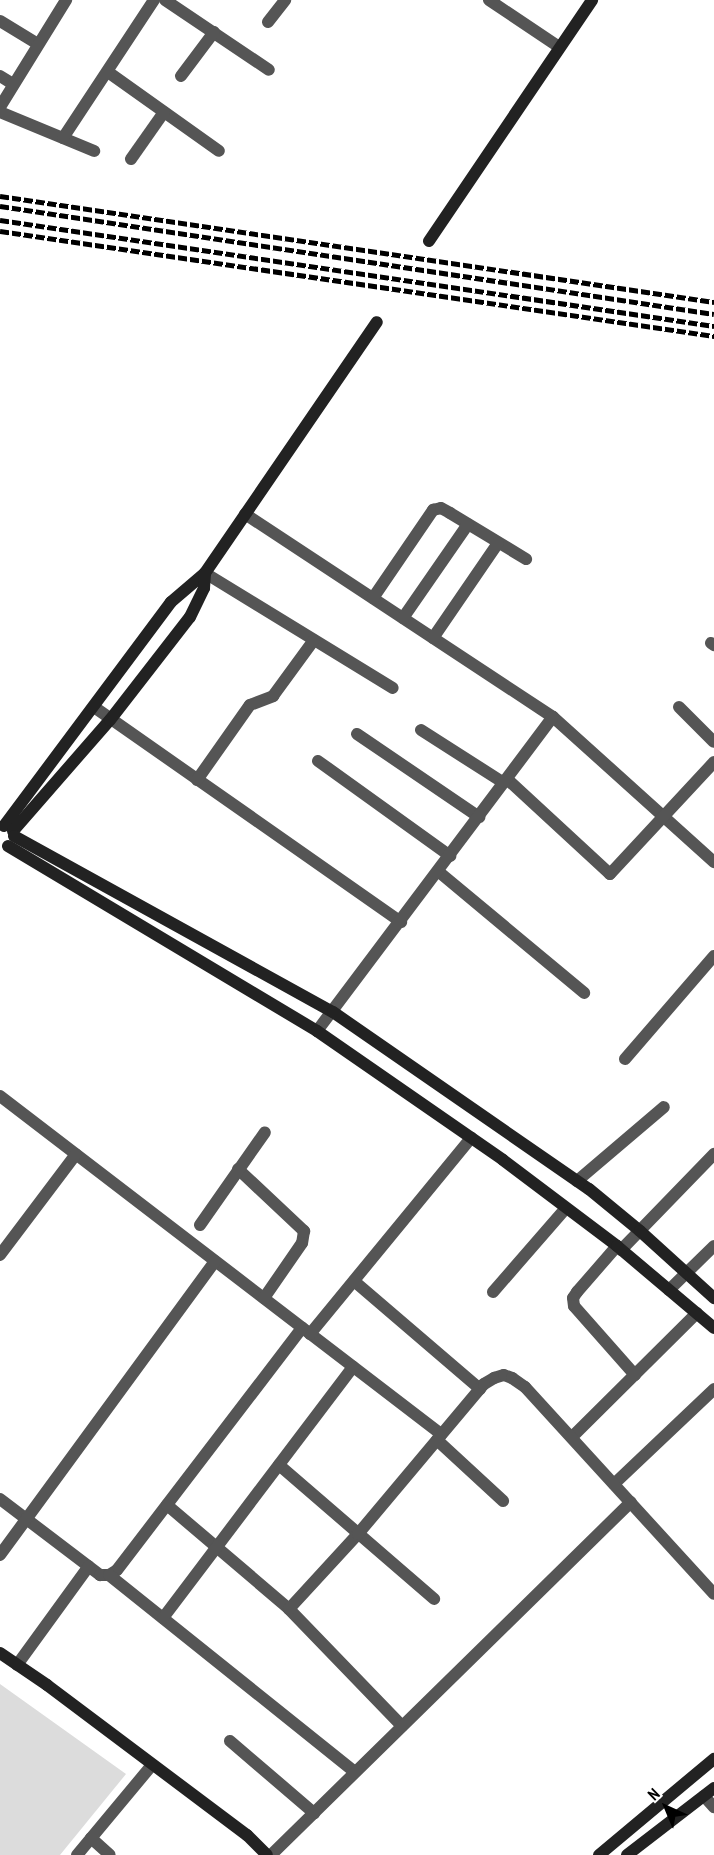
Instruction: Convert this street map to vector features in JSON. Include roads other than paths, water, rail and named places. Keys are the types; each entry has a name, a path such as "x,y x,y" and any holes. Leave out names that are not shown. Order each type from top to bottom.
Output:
{"street":[{"path":"0,107 66,0"},
{"path":"63,138 154,0"},
{"path":"165,0 269,70"},
{"path":"268,22 285,0"},
{"path":"489,0 559,47"},
{"path":"429,241 592,0"},
{"path":"0,21 38,44"},
{"path":"181,76 214,33"},
{"path":"108,72 219,151"},
{"path":"0,76 13,84"},
{"path":"0,112 94,151"},
{"path":"131,159 164,112"},
{"path":"5,839 94,707 171,602 205,573 376,322"},
{"path":"373,598 433,510 441,508 526,560"},
{"path":"245,514 553,717 714,862"},
{"path":"403,618 468,524"},
{"path":"434,638 498,543"},
{"path":"205,573 393,688"},
{"path":"5,839 110,720 190,617 204,588 205,573"},
{"path":"197,780 250,705 273,696 314,640"},
{"path":"94,707 401,922"},
{"path":"679,707 714,742"},
{"path":"317,1031 439,872 553,717"},
{"path":"421,730 506,781 610,874 714,762"},
{"path":"357,734 479,817"},
{"path":"318,762 450,856"},
{"path":"5,839 333,1012 577,1181 640,1230 714,1298"},
{"path":"5,839 317,1031 471,1138 566,1208 619,1248 714,1328"},
{"path":"439,872 584,993"},
{"path":"625,1059 714,956"},
{"path":"0,1096 353,1367 439,1437 503,1501"},
{"path":"577,1181 664,1107"},
{"path":"200,1225 266,1132"},
{"path":"0,1499 100,1575 109,1575 117,1570 306,1331 354,1281 471,1138"},
{"path":"0,1255 76,1154"},
{"path":"635,1375 574,1306 573,1298 619,1248 640,1230 714,1154"},
{"path":"238,1169 304,1231 302,1243 264,1298"},
{"path":"493,1292 566,1208"},
{"path":"669,1290 714,1246"},
{"path":"0,1555 214,1261"},
{"path":"354,1281 480,1389"},
{"path":"572,1437 697,1313"},
{"path":"163,1618 353,1367"},
{"path":"289,1609 358,1534 480,1389 494,1378 504,1375 512,1378 572,1437 714,1594"},
{"path":"614,1484 714,1389"},
{"path":"279,1465 434,1599"},
{"path":"0,1653 247,1835 269,1855 631,1502"},
{"path":"167,1505 289,1609 402,1726"},
{"path":"17,1665 89,1566"},
{"path":"109,1575 355,1772"},
{"path":"230,1741 314,1812"},
{"path":"599,1855 714,1759"},
{"path":"77,1855 152,1764"},
{"path":"627,1855 709,1792 714,1807"},
{"path":"91,1838 110,1855"}],"railway":[{"path":"0,196 714,302"},
{"path":"0,206 714,314"},
{"path":"0,220 714,326"},
{"path":"0,231 714,336"}]}
